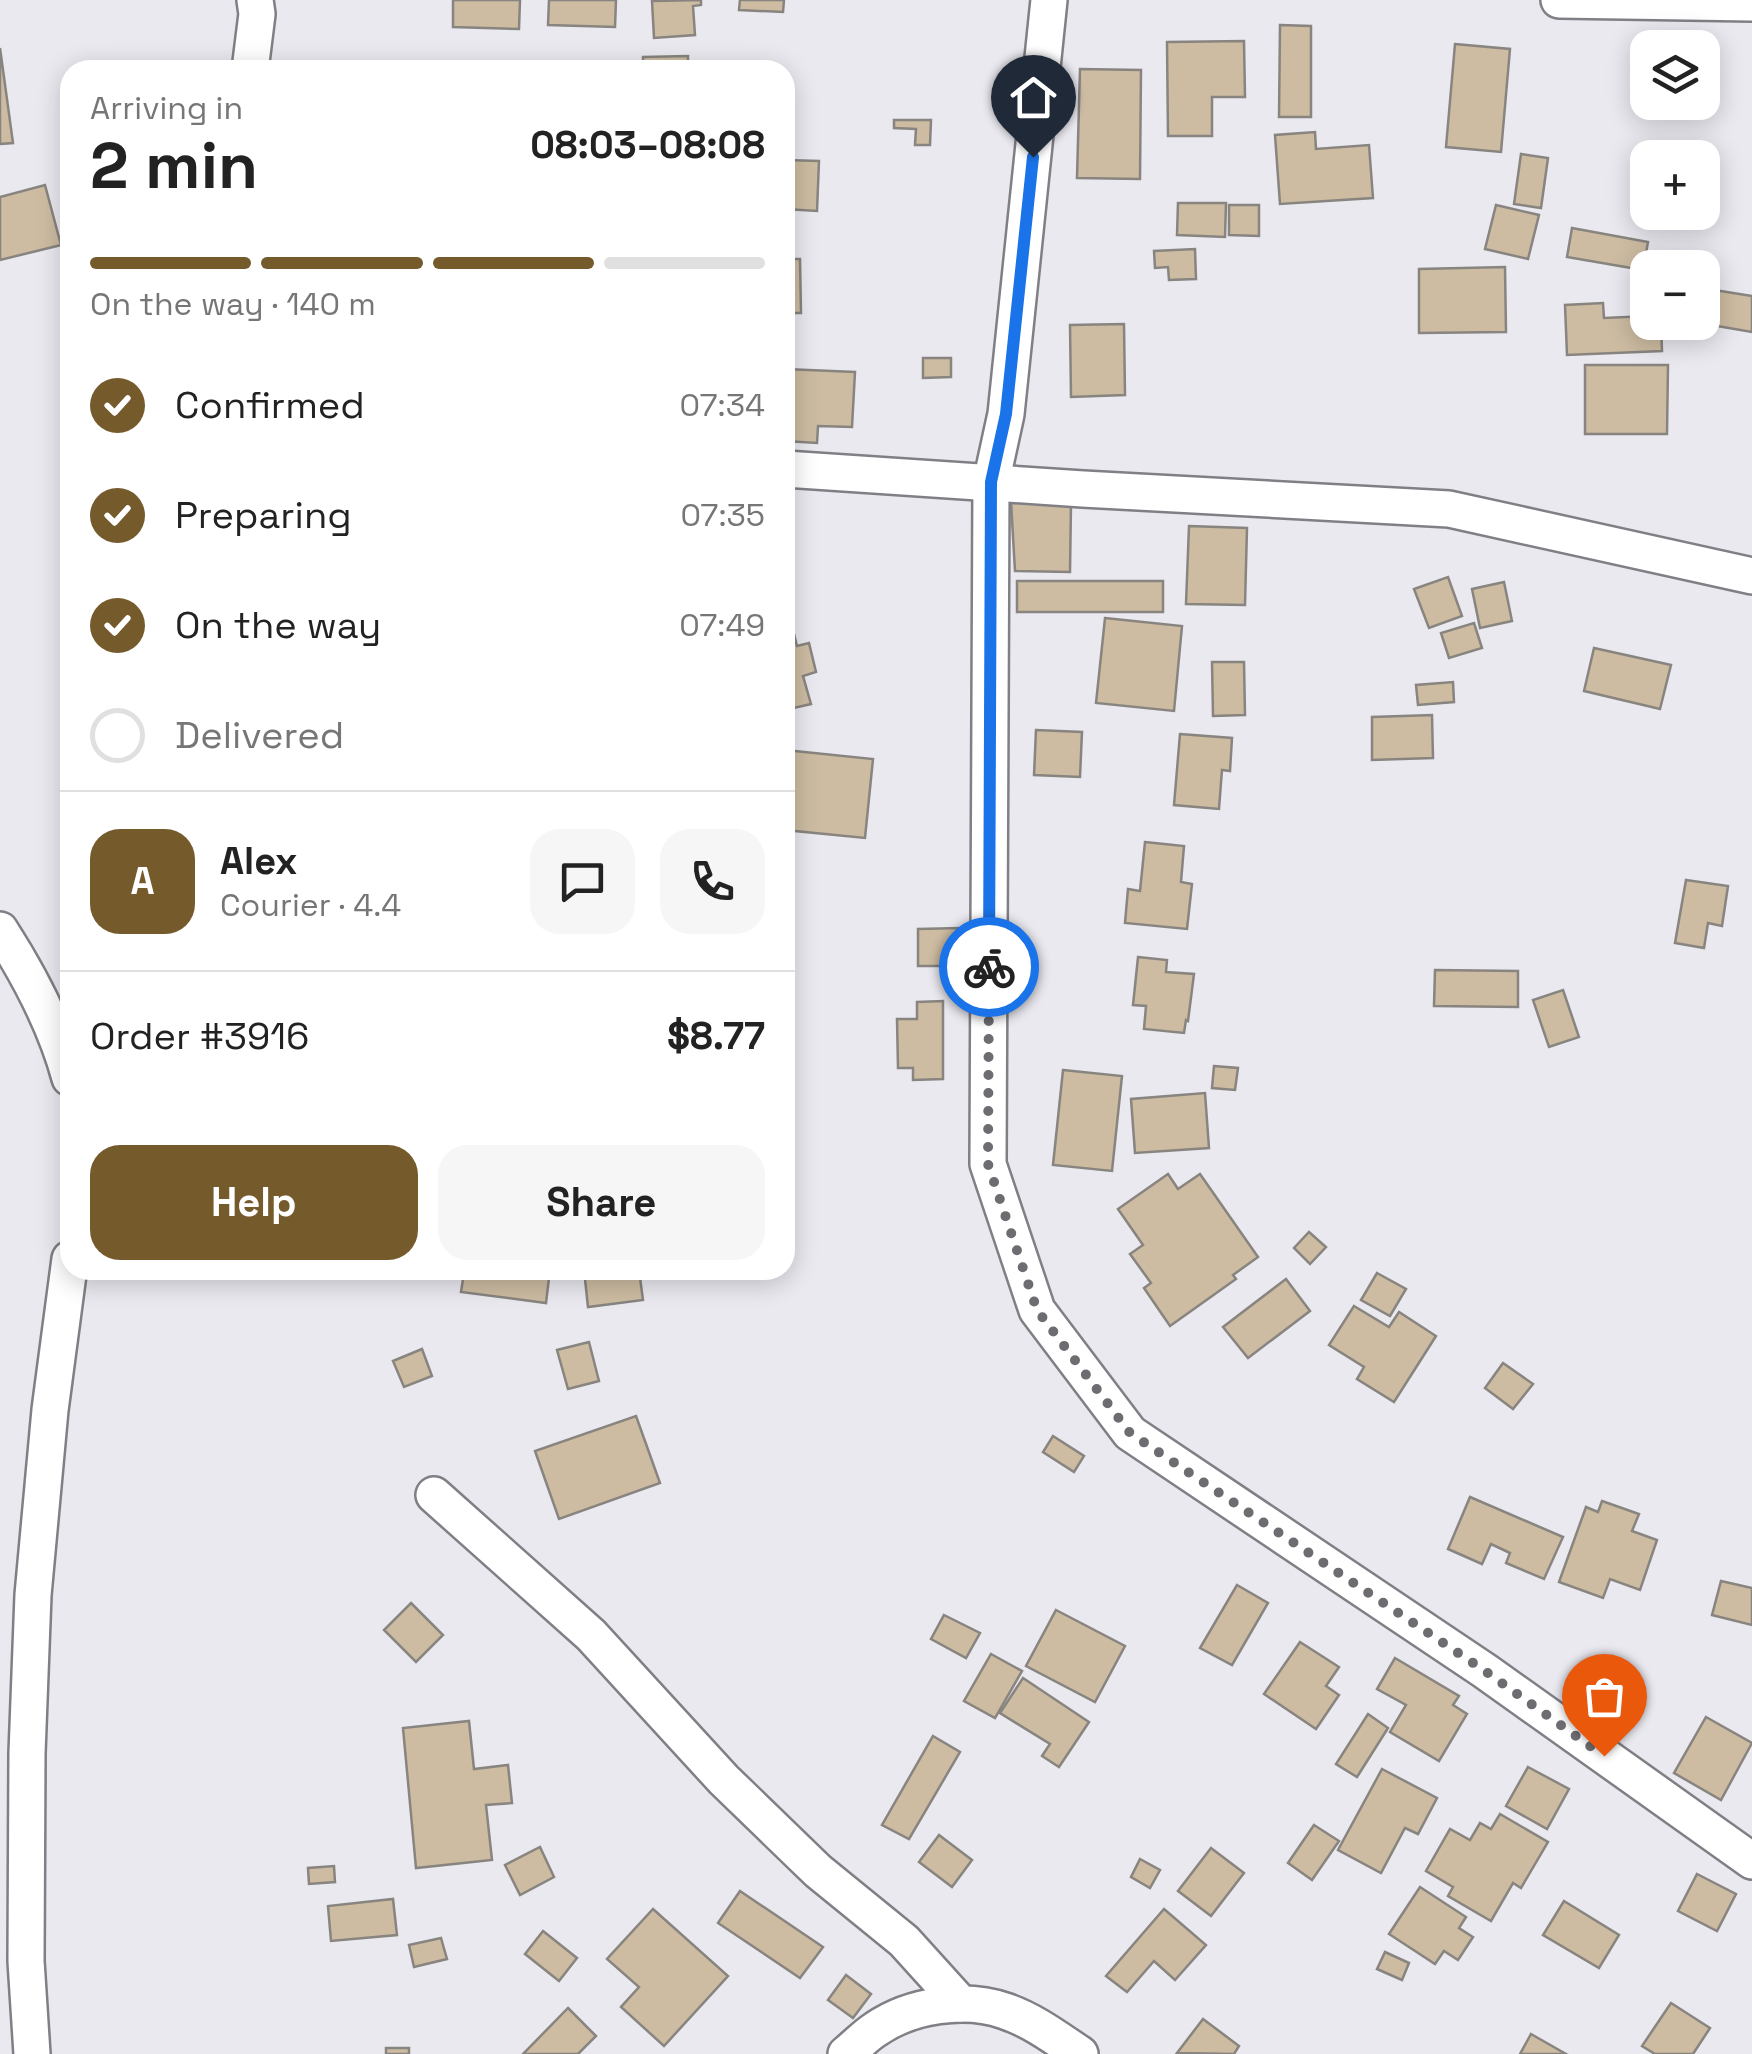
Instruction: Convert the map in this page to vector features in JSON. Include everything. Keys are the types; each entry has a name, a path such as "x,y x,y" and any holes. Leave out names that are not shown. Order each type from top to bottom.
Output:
{"street":[{"path":"251,60 256,0"},
{"path":"1049,0 1006,414 991,482 988,1164 1037,1310 1130,1433 1485,1671 1752,1862"},
{"path":"1560,0 1752,3"},
{"path":"795,470 1449,509 1752,576"},
{"path":"0,930 60,1042"},
{"path":"32,2054 14,1758 67,1280"},
{"path":"434,1495 591,1635 724,1780 818,1871 904,1942 961,2004"},
{"path":"846,2054 878,2027 918,2010 961,2004 1003,2010 1080,2054"}],"building":[{"path":"453,0 520,0 519,29 453,27"},
{"path":"549,0 616,0 615,27 548,25"},
{"path":"701,0 701,5 693,6 695,35 654,38 652,1"},
{"path":"740,0 784,0 783,12 739,10"},
{"path":"1280,25 1311,26 1311,117 1279,117"},
{"path":"1244,41 1245,97 1212,97 1212,136 1168,136 1167,42"},
{"path":"1455,44 1510,49 1501,152 1446,147"},
{"path":"0,48 13,143 0,144"},
{"path":"688,56 688,60 643,60"},
{"path":"1080,69 1141,70 1140,179 1077,178"},
{"path":"894,120 931,120 930,145 915,145 916,129 894,128"},
{"path":"1315,132 1316,149 1369,145 1373,198 1280,204 1275,135"},
{"path":"1521,154 1548,158 1541,208 1514,204"},
{"path":"795,160 819,161 817,211 795,210"},
{"path":"45,185 60,245 0,260 0,197"},
{"path":"1178,203 1226,203 1225,237 1177,235"},
{"path":"1229,205 1259,205 1259,236 1229,235"},
{"path":"1496,205 1539,215 1528,259 1485,249"},
{"path":"1572,228 1648,242 1647,250 1630,250 1630,268 1567,257"},
{"path":"1195,249 1196,279 1169,280 1168,267 1155,268 1154,251"},
{"path":"795,259 800,259 801,313 795,313"},
{"path":"1505,267 1506,332 1419,333 1419,269"},
{"path":"1720,291 1752,296 1752,332 1720,326"},
{"path":"1603,303 1604,318 1630,317 1630,340 1662,340 1662,351 1567,355 1565,305"},
{"path":"1124,324 1125,395 1071,397 1070,325"},
{"path":"923,358 951,358 951,377 923,378"},
{"path":"1585,365 1668,365 1667,434 1585,434"},
{"path":"795,369 855,372 852,427 818,426 817,443 795,442"},
{"path":"1011,502 1071,503 1070,572 1015,571"},
{"path":"1189,526 1247,528 1245,605 1186,604"},
{"path":"1448,577 1462,616 1429,628 1414,589"},
{"path":"1017,581 1163,581 1163,612 1017,612"},
{"path":"1504,582 1512,621 1480,628 1472,589"},
{"path":"1105,618 1182,626 1174,711 1096,703"},
{"path":"1474,623 1482,648 1449,658 1441,633"},
{"path":"795,638 797,646 809,643 816,672 803,676 811,704 795,708"},
{"path":"1594,648 1671,665 1660,709 1584,691"},
{"path":"1212,662 1244,662 1245,715 1213,716"},
{"path":"1453,682 1454,702 1418,705 1416,685"},
{"path":"1432,715 1433,758 1372,760 1372,717"},
{"path":"1036,730 1082,732 1080,777 1034,775"},
{"path":"1180,734 1232,738 1230,771 1222,770 1219,809 1174,805"},
{"path":"795,751 873,759 865,838 795,831"},
{"path":"1145,842 1184,846 1181,882 1192,884 1187,929 1125,923 1128,889 1140,891"},
{"path":"1686,880 1728,886 1722,926 1708,923 1704,948 1675,943"},
{"path":"960,928 960,966 918,966 918,929"},
{"path":"1138,957 1167,960 1166,972 1194,974 1184,1033 1144,1029 1146,1006 1133,1005"},
{"path":"1435,970 1518,971 1518,1007 1434,1006"},
{"path":"1563,990 1579,1037 1549,1047 1533,1000"},
{"path":"943,1001 943,1079 913,1080 913,1068 898,1068 897,1019 917,1019 917,1002"},
{"path":"1214,1066 1238,1068 1235,1090 1212,1088"},
{"path":"1063,1070 1122,1076 1112,1171 1053,1165"},
{"path":"1205,1093 1209,1148 1135,1153 1131,1099"},
{"path":"1168,1174 1178,1189 1200,1174 1258,1257 1233,1275 1236,1279 1170,1326 1144,1288 1151,1283 1130,1254 1143,1245 1118,1209"},
{"path":"1309,1232 1326,1247 1310,1264 1294,1248"},
{"path":"1377,1273 1406,1289 1390,1316 1361,1300"},
{"path":"1286,1279 1310,1311 1248,1358 1223,1327"},
{"path":"463,1280 549,1280 546,1303 461,1292"},
{"path":"585,1280 640,1280 643,1300 588,1307"},
{"path":"1354,1306 1389,1327 1399,1312 1436,1336 1394,1402 1357,1379 1364,1367 1329,1345"},
{"path":"589,1342 599,1381 568,1389 557,1350"},
{"path":"422,1349 432,1376 404,1387 393,1361"},
{"path":"1503,1363 1533,1384 1513,1409 1485,1388"},
{"path":"636,1416 660,1483 559,1519 535,1451"},
{"path":"1053,1436 1084,1456 1074,1472 1043,1452"},
{"path":"1470,1497 1563,1537 1544,1579 1506,1563 1510,1553 1491,1544 1482,1564 1448,1549"},
{"path":"1602,1501 1639,1514 1632,1531 1657,1540 1640,1590 1610,1579 1603,1598 1559,1582 1586,1507 1598,1512"},
{"path":"1721,1581 1752,1588 1752,1625 1712,1615"},
{"path":"1237,1585 1268,1603 1232,1665 1200,1648"},
{"path":"411,1603 443,1635 416,1662 384,1630"},
{"path":"1056,1610 1125,1646 1095,1702 1026,1666"},
{"path":"944,1615 980,1633 966,1658 931,1639"},
{"path":"1300,1642 1339,1667 1326,1686 1339,1695 1316,1729 1264,1694"},
{"path":"991,1654 1022,1671 995,1718 964,1701"},
{"path":"1395,1658 1459,1696 1453,1705 1467,1714 1439,1761 1390,1732 1406,1705 1377,1689"},
{"path":"1023,1678 1089,1722 1059,1767 1042,1756 1050,1744 1000,1713"},
{"path":"1368,1714 1388,1728 1357,1777 1336,1764"},
{"path":"1706,1717 1752,1743 1721,1800 1674,1773"},
{"path":"469,1721 474,1769 508,1765 512,1803 486,1805 492,1860 416,1868 403,1728"},
{"path":"933,1736 960,1752 909,1839 882,1825"},
{"path":"1528,1767 1569,1789 1547,1829 1506,1806"},
{"path":"1382,1769 1437,1798 1418,1834 1405,1828 1381,1873 1338,1850"},
{"path":"1500,1814 1548,1842 1521,1888 1513,1883 1491,1921 1448,1896 1453,1887 1426,1871 1450,1829 1470,1840 1480,1823 1491,1829"},
{"path":"1314,1825 1339,1841 1312,1880 1288,1863"},
{"path":"939,1835 972,1860 952,1887 919,1862"},
{"path":"540,1847 554,1877 520,1895 505,1865"},
{"path":"1211,1848 1244,1873 1211,1916 1178,1891"},
{"path":"1140,1859 1160,1870 1150,1888 1131,1877"},
{"path":"334,1866 335,1882 309,1884 308,1868"},
{"path":"1697,1874 1736,1894 1717,1931 1678,1911"},
{"path":"1420,1887 1466,1917 1459,1928 1473,1937 1458,1960 1444,1951 1435,1964 1389,1934"},
{"path":"740,1891 823,1947 800,1978 718,1923"},
{"path":"393,1899 397,1935 331,1941 328,1906"},
{"path":"1564,1901 1619,1935 1599,1968 1543,1935"},
{"path":"653,1909 728,1976 664,2046 621,2007 639,1987 607,1959"},
{"path":"1164,1909 1206,1945 1175,1980 1154,1961 1127,1992 1106,1976"},
{"path":"543,1931 577,1958 559,1981 525,1954"},
{"path":"441,1938 447,1959 414,1967 409,1945"},
{"path":"1385,1952 1409,1963 1402,1980 1377,1969"},
{"path":"846,1975 871,1994 853,2018 828,2000"},
{"path":"1671,2003 1710,2028 1693,2054 1655,2054 1642,2046"},
{"path":"568,2008 596,2036 578,2054 523,2054"},
{"path":"1203,2019 1239,2046 1234,2054 1177,2053"},
{"path":"1531,2034 1566,2054 1520,2054"},
{"path":"386,2048 409,2048 409,2054 386,2054"}],"way so far":[{"path":"989,967 988,1164 1037,1310 1130,1433 1485,1671 1604,1756"}],"route":[{"path":"989,967 991,482 1006,414 1033,157"}]}
